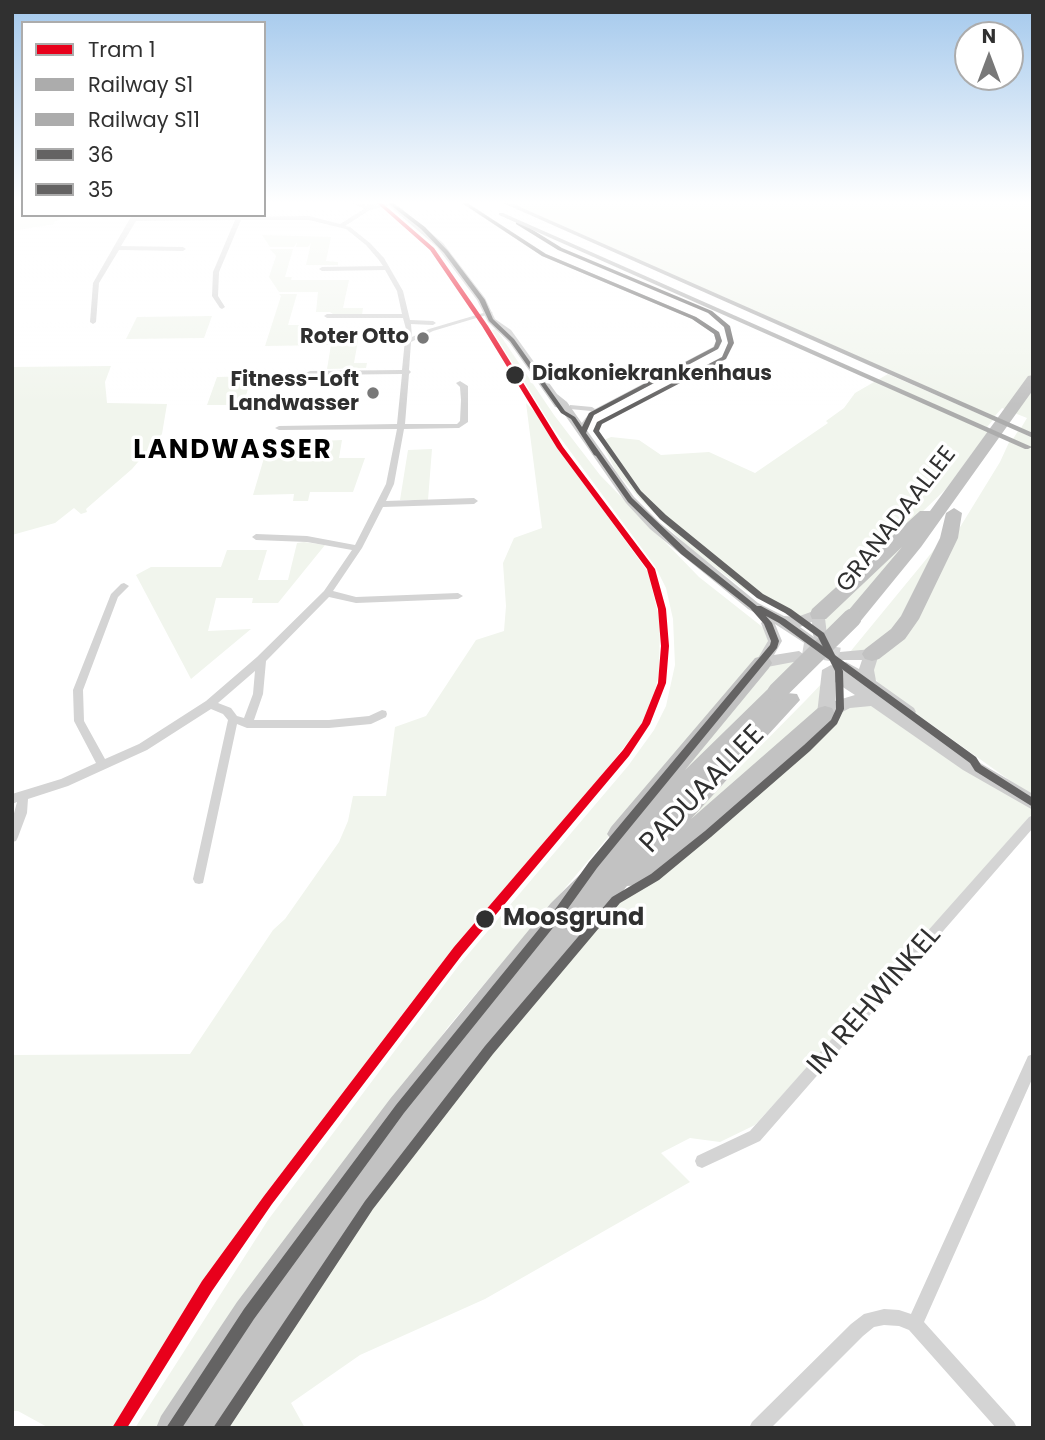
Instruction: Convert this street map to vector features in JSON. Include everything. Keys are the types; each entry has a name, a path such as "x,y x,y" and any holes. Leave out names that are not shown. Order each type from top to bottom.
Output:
{"highway":[{"name":"GRANADAALLEE","path":"824,658 858,622 948,509 1014,413 1033,379"},
{"name":"GRANADAALLEE","path":"1014,413 1033,396"},
{"path":"819,614 919,519 948,509 949,538 909,619 898,634 872,654"},
{"name":"PADUAALLEE","path":"173,1428 249,1314 343,1184 443,1054 560,911 824,658"},
{"path":"560,911 593,865 762,663"},
{"name":"PADUAALLEE","path":"205,1428 359,1198 479,1042 608,890 784,696"},
{"path":"608,890 658,859 825,714"}],"main road":[{"path":"457,270 496,325 512,340"},
{"path":"487,313 499,319 512,340 566,407 588,420 629,500 684,552 969,765 1033,803"},
{"path":"775,622 798,622 819,614 829,692 825,714"},
{"path":"762,663 775,641 775,622"},
{"path":"762,663 872,654 866,670 870,693"},
{"path":"825,714 870,693"}],"street":[{"path":"93,322 96,283 103,270"},
{"path":"217,270 215,296 222,307"},
{"path":"12,837 21,813 18,797 64,783 144,747 210,704 261,660 327,593 358,548 390,484 401,427 407,372 410,340 408,323 400,291 388,270"},
{"path":"566,407 588,420 605,407 716,348 719,341 717,332 695,318 580,270"},
{"path":"460,323 487,313"},
{"path":"410,340 432,327 487,313"},
{"path":"327,316 432,327 460,323 496,325"},
{"path":"310,373 407,372"},
{"path":"279,428 463,424 465,391 460,383"},
{"path":"382,504 474,501"},
{"path":"256,537 307,539 358,548"},
{"path":"103,766 79,721 78,690 114,596 124,586"},
{"path":"327,593 356,600 458,596"},
{"path":"247,724 258,694 261,660"},
{"path":"210,704 227,711 233,719 247,724 356,723 382,714"},
{"path":"199,879 233,719"},
{"name":"IM REHWINKEL","path":"702,1161 755,1136 1033,820"},
{"path":"915,1324 1033,1061"},
{"path":"758,1428 801,1382 870,1321 899,1318 915,1324 1008,1428"}],"shaded area":[{"path":"271,270 287,270 285,277 292,277 291,280 349,280 343,308 363,308 362,315 336,316 330,312 316,312 318,292 279,292 269,277"},
{"path":"661,270 1033,270 1033,434 1021,428 1027,418 1002,408 994,417"},
{"path":"279,294 297,294 288,325 300,325 299,330 360,329 354,363 367,363 366,368 327,369 331,345 265,346 281,296"},
{"path":"212,316 204,338 126,339 137,317"},
{"path":"496,329 554,415 600,475 699,577 765,629 770,645 448,1027 163,1428 135,1428 268,1220 459,965 628,766 654,730 666,706 675,665 673,619 666,588 655,566 553,428 492,330"},
{"path":"111,366 105,382 107,403 167,404 162,434 132,469 86,509 87,512 81,514 74,508 55,523 12,535 12,367"},
{"path":"888,374 993,420 987,427 990,429 946,489 816,612 794,618 745,590 688,547 617,473 604,448 604,440 611,437 639,440 661,455 709,452 755,473 828,423 826,421 844,408 855,393"},
{"path":"252,376 243,405 207,405 217,377"},
{"path":"526,403 536,413 648,572 660,622 659,673 653,700 643,723 584,798 449,958 237,1234 113,1428 49,1428 18,1411 12,1411 12,1055 190,1054 273,930 285,919 339,842 348,821 353,796 386,796 395,727 426,716 476,640 504,631 506,606 503,563 514,538 542,528"},
{"path":"1018,431 1033,438 1033,797 886,692 872,675 877,657 1000,462 1011,438 1013,439"},
{"path":"342,440 339,458 365,458 353,492 310,492 308,501 293,501 294,494 253,495 264,458 319,457 323,441"},
{"path":"432,449 428,500 400,500 408,450"},
{"path":"924,520 867,594 825,632 825,617"},
{"path":"942,540 899,627 868,650 850,652"},
{"path":"297,543 325,545 278,603 252,603 253,598 216,598 208,631 251,629 191,679 136,575 151,567 221,567 227,550 267,550 258,580 288,580"},
{"path":"800,660 637,823 772,664"},
{"path":"825,680 821,709 653,855 806,700"},
{"path":"850,704 871,705 1033,809 1031,815 755,1125 720,1142 690,1138 661,1153 690,1182 485,1299 360,1355 291,1403 305,1428 221,1428 403,1162 551,975 619,898 831,716"}],"tunnel":[{"path":"803,649 845,656"}],"tram line":[{"name":"1","path":"119,1428 207,1286 268,1200 458,951 626,753 646,724 662,683 665,646 662,609 651,569 560,448 485,326 447,270"}],"rail line":[{"name":"S11","path":"628,270 1028,447"},
{"name":"S1","path":"658,270 1033,436"}],"transit line":[{"name":"36","path":"460,270 482,300 491,320 512,340 563,412 573,418 596,454"},
{"name":"36","path":"580,270 694,318 717,333 719,341 716,348 591,414 583,433"},
{"name":"35","path":"220,1428 369,1205 489,1050 616,900 655,877 708,834 807,748 834,722 840,709 839,671 821,635 788,611 760,596 663,517 639,492 596,431 599,423 724,358 731,343 727,326 710,312 610,270"},
{"name":"36","path":"173,1428 249,1314 400,1109 560,911 593,865 774,646 775,641 768,623 753,606 684,552 630,500 583,433"},
{"name":"36","path":"758,608 782,621 973,760 978,768 1033,803"}],"place":[{"name":"Roter Otto","path":"423,338"},
{"name":"Diakoniekrankenhaus","path":"515,375"},
{"name":"Fitness-Loft Landwasser","path":"373,393"},
{"name":"Moosgrund","path":"485,919"}],"district":[{"name":"LANDWASSER","path":"233,451"}]}
